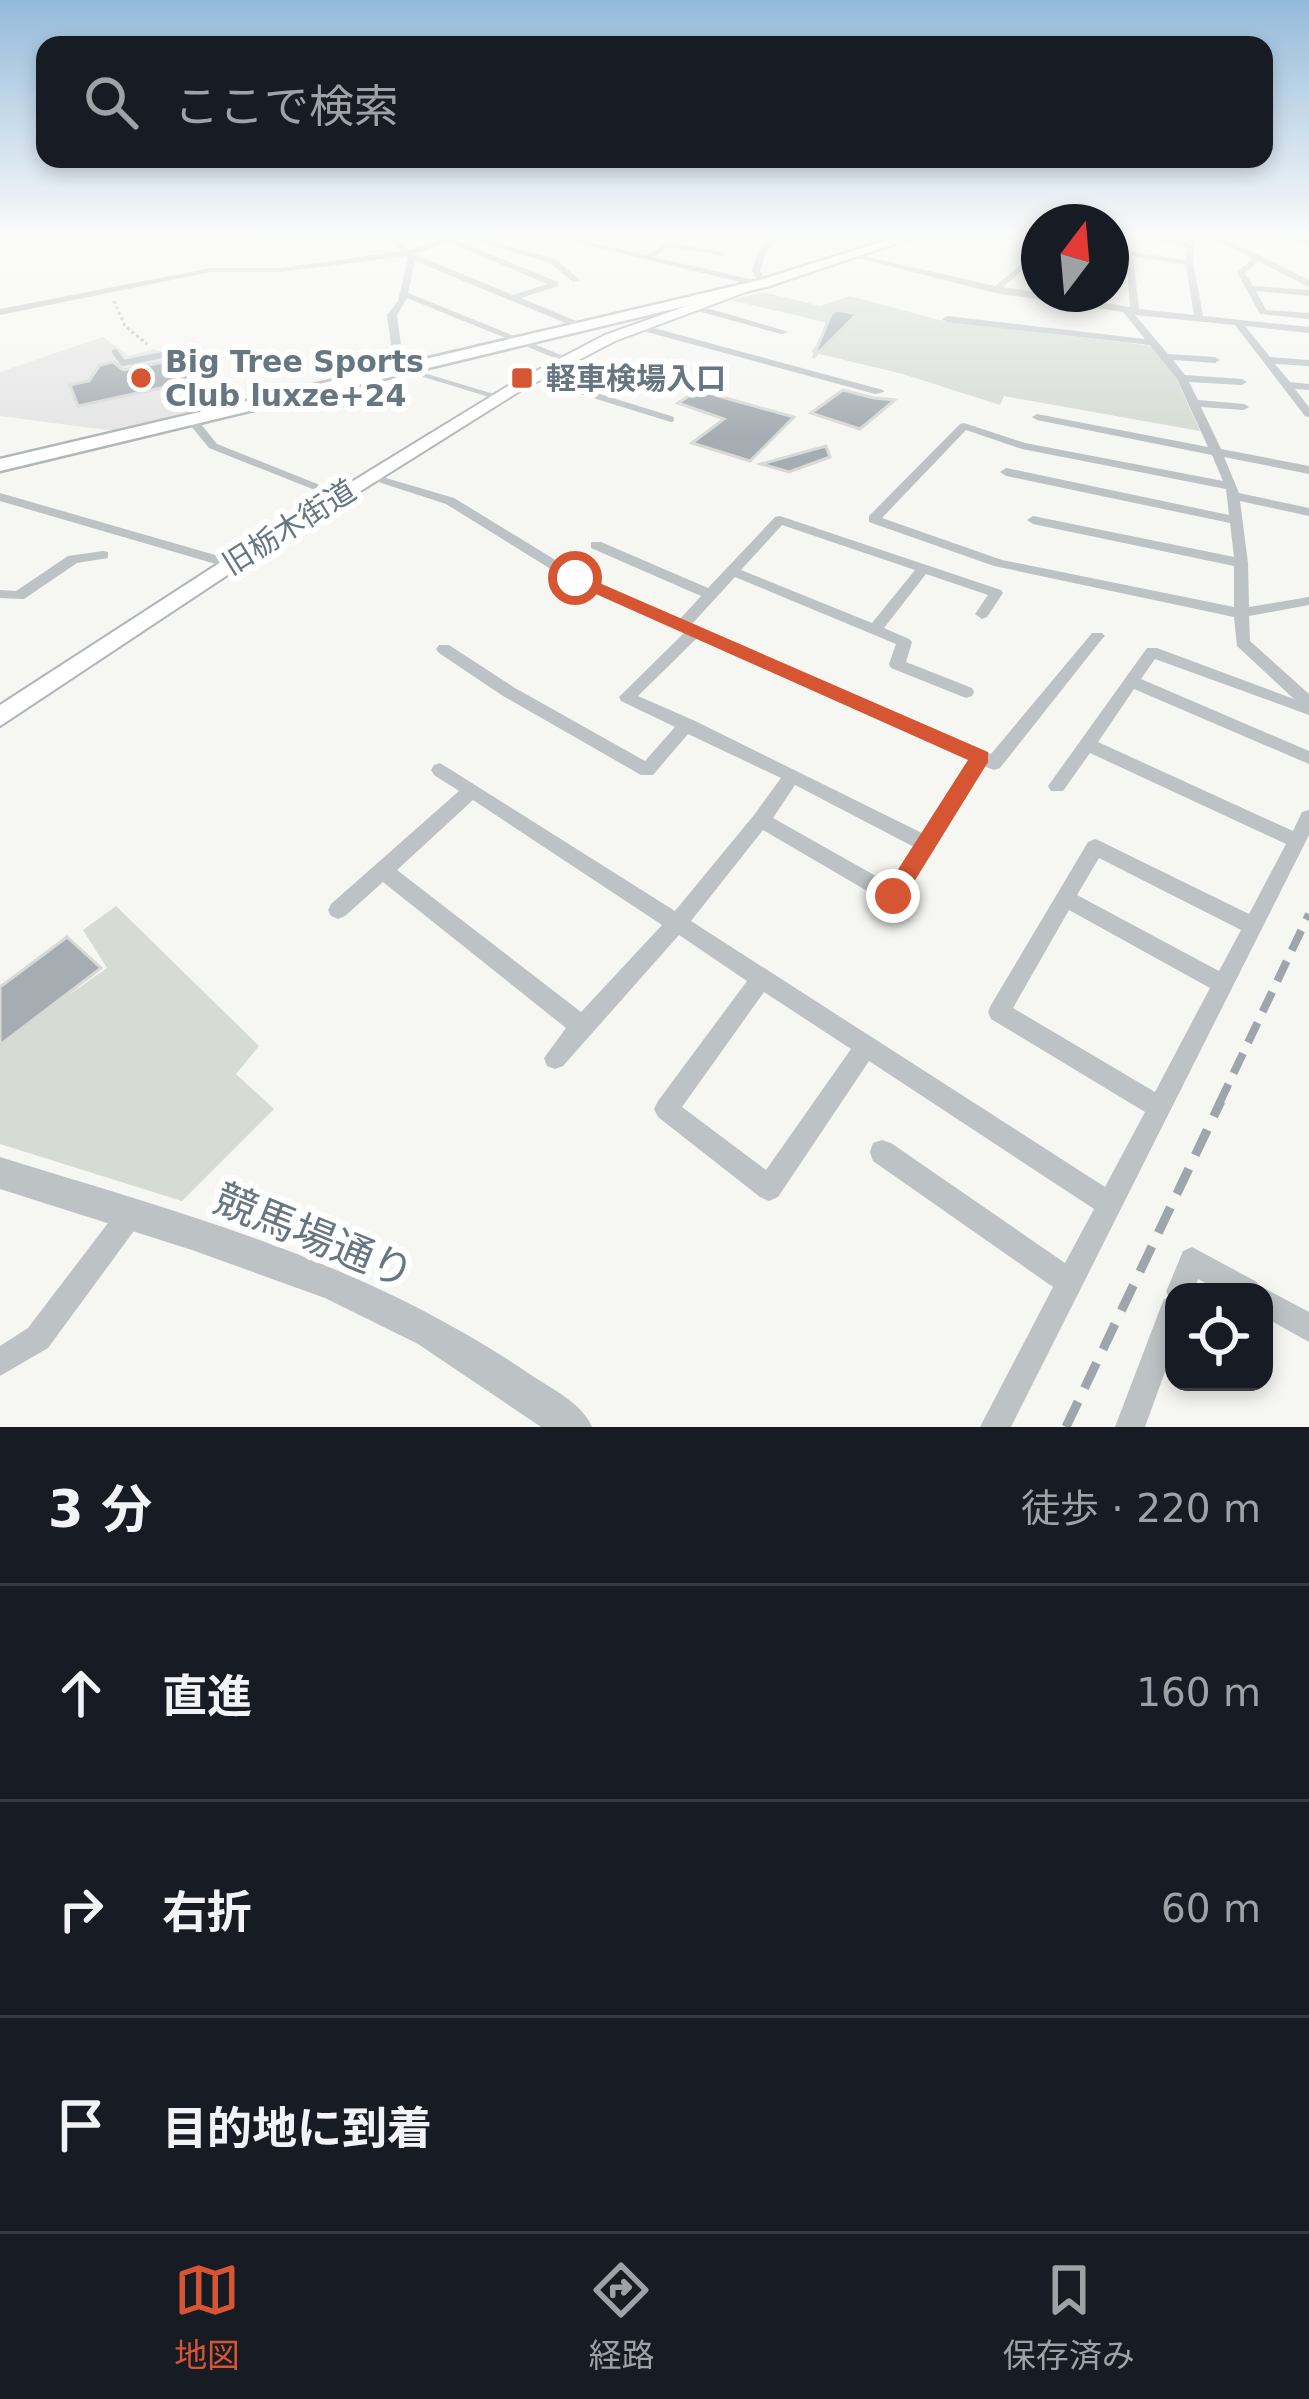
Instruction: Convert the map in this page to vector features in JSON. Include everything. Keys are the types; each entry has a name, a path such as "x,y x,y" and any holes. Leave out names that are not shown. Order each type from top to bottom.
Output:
{"main road":[{"path":"0,465 555,333 581,344 701,304"},
{"name":"旧栃木街道","path":"0,717 231,564 581,344 709,304"},
{"path":"581,344 698,308"}],"street":[{"path":"0,312 41,304"},
{"path":"399,304 392,315 403,370 499,397"},
{"path":"426,304 521,341 581,344"},
{"path":"522,304 581,344"},
{"path":"1079,304 1309,330"},
{"path":"1131,304 1131,312 1182,378 1233,491 1241,563 1242,643 1309,707"},
{"path":"1196,304 1199,318"},
{"path":"1259,304 1268,326 1309,343"},
{"path":"698,308 784,332"},
{"path":"1263,312 1309,316"},
{"path":"947,319 1155,343"},
{"path":"1237,322 1309,414"},
{"path":"639,327 879,392"},
{"path":"1166,356 1215,359"},
{"path":"1265,360 1309,363"},
{"path":"1182,378 1243,382"},
{"path":"1285,385 1309,387"},
{"path":"1193,403 1244,407"},
{"path":"1037,417 1309,470"},
{"path":"192,420 213,446 339,495"},
{"path":"1309,512 1022,446 964,426 874,519 999,563 1239,613 1309,602"},
{"path":"1006,472 1236,520"},
{"path":"369,476 449,501 575,578 994,763 1097,636"},
{"path":"0,497 231,564"},
{"path":"926,844 627,697 780,520 996,593 982,614"},
{"path":"1033,520 1241,563"},
{"path":"596,545 711,595"},
{"path":"0,594 20,596 74,559 103,555"},
{"path":"875,630 923,568"},
{"path":"733,571 904,642 897,664 966,692"},
{"path":"444,649 509,692 647,770 688,724"},
{"path":"1057,786 1152,652 1309,707"},
{"path":"1131,681 1309,758"},
{"path":"1087,744 1297,841"},
{"path":"761,820 893,896 980,757"},
{"path":"440,770 1109,1204"},
{"path":"555,1058 678,922 792,776"},
{"path":"338,910 472,790"},
{"path":"995,1427 1309,817"},
{"path":"1160,1107 999,1012 1095,847 1252,926"},
{"path":"383,871 581,1027"},
{"path":"1066,899 1223,984"},
{"path":"761,979 666,1108 770,1188 866,1046"},
{"path":"882,1152 1069,1282"},
{"name":"競馬場通り","path":"0,1173 311,1275 384,1306 471,1356 573,1427"},
{"path":"0,1362 38,1338 130,1215"},
{"path":"1183,1283 1192,1260 1232,1283"},
{"path":"1273,1307 1309,1328"},
{"path":"1130,1427 1165,1333"}],"lane":[{"path":"115,352 123,363 172,353"},
{"path":"535,376 671,419"}],"shaded area":[{"path":"746,304 878,304 939,320 1152,346 1176,378 1200,431 1004,396 1000,405 903,374 811,352 832,324"},
{"path":"103,337 129,356 154,349 215,370 209,378 229,403 115,431 0,416 0,372"},
{"path":"116,906 259,1046 236,1074 274,1109 182,1201 0,1144 0,1043 107,968 83,930"}],"building":[{"path":"837,310 857,314 813,358 831,314"},
{"name":"Big Tree Sports Club luxze+24","path":"113,362 123,370 164,362 170,369 184,367 193,381 78,406 70,385 89,381 100,365"},
{"path":"698,390 794,417 750,461 692,443 724,419 678,403"},
{"path":"843,390 895,400 860,429 811,413"},
{"path":"826,446 830,457 789,472 761,464"},
{"path":"67,937 101,968 0,1045 0,987"}],"railway":[{"path":"1219,1104 1309,914"},
{"path":"1066,1427 1221,1101"}],"place":[{"name":"Big Tree Sports Club luxze+24","path":"141,378"},
{"name":"軽車検場入口","path":"522,378"}],"route":[{"path":"575,578 980,757 893,896"}]}
